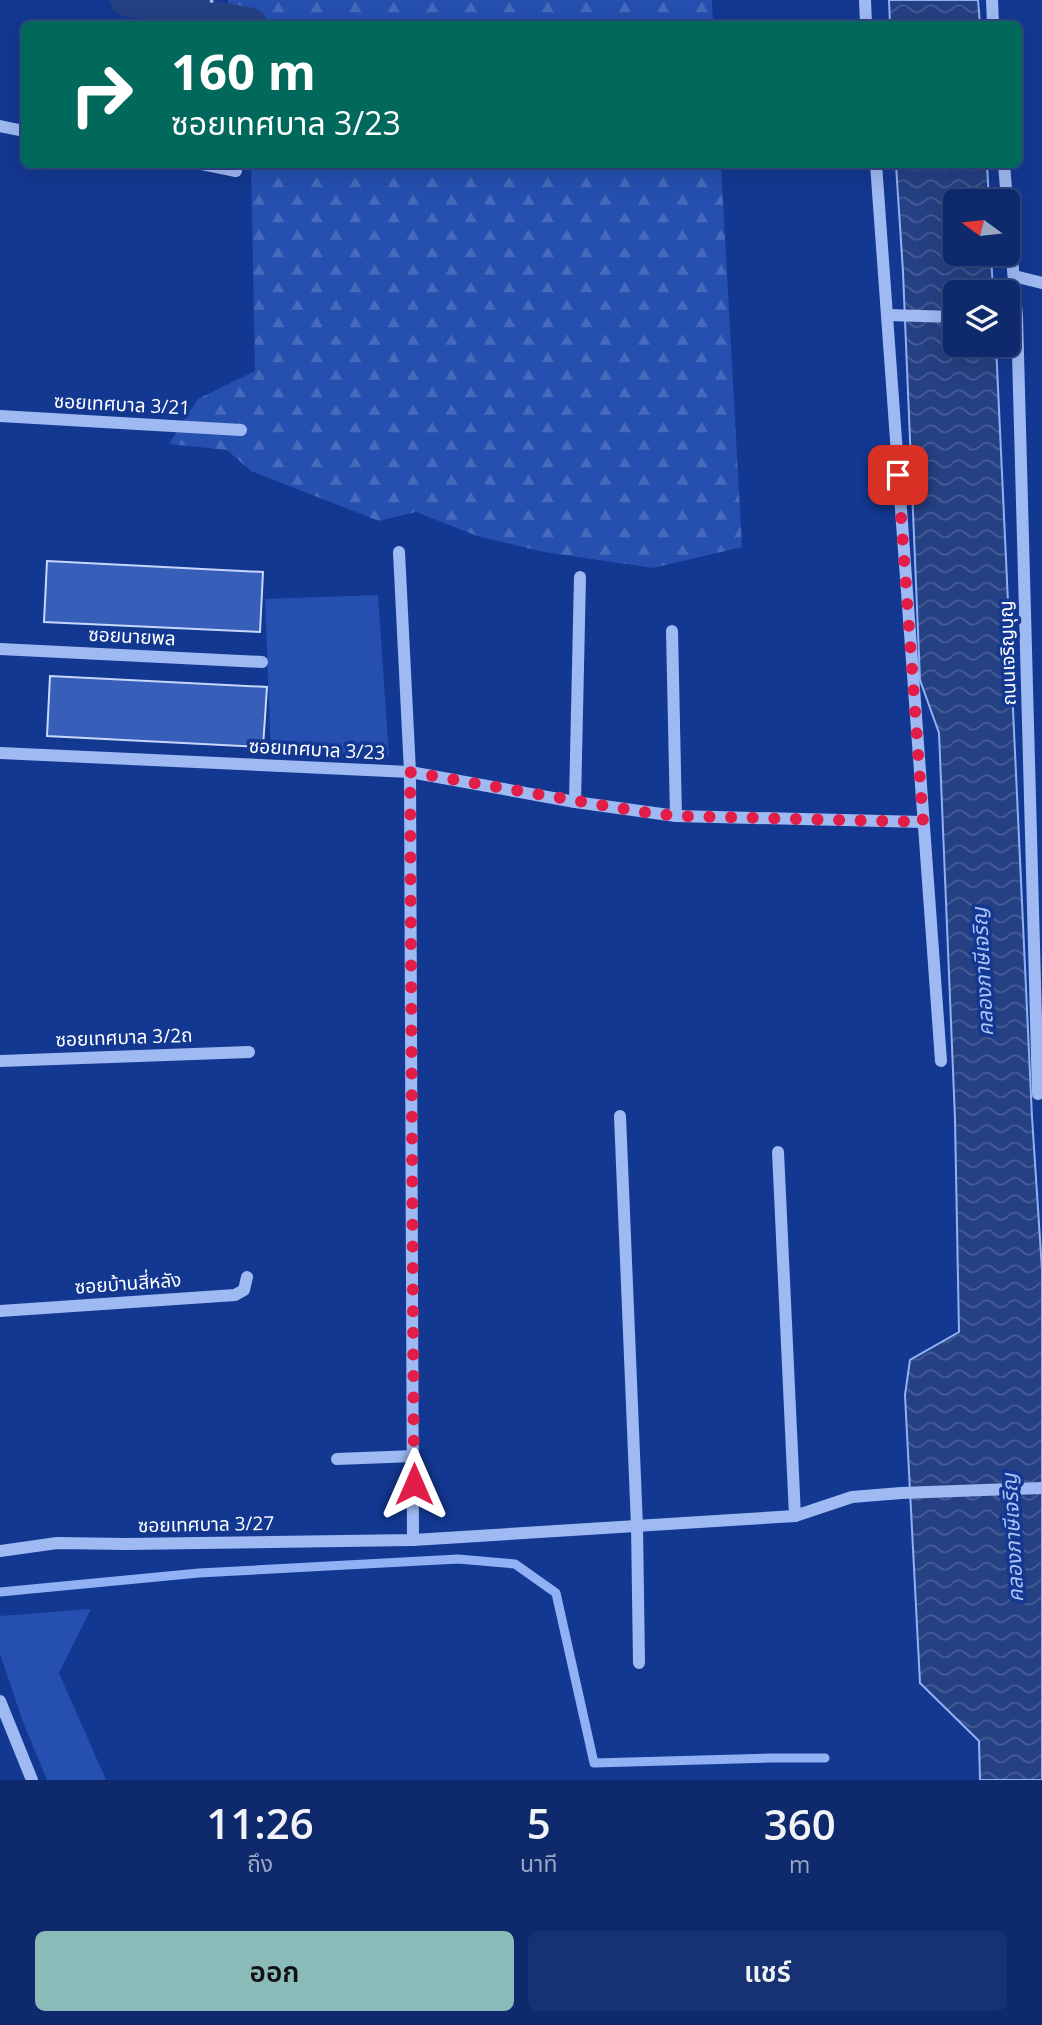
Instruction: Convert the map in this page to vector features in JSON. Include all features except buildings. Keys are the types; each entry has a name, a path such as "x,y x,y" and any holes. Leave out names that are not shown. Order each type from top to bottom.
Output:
{"street":[{"path":"865,0 866,21"},
{"path":"992,0 993,21"},
{"path":"0,126 21,130"},
{"path":"221,168 236,171"},
{"path":"876,168 893,316 923,822 941,1061"},
{"path":"1004,168 1006,189"},
{"name":"ถนนเจริญบุญ","path":"1013,266 1014,280"},
{"path":"1014,276 1042,283"},
{"path":"893,316 943,317"},
{"name":"ถนนเจริญบุญ","path":"1014,357 1038,1094"},
{"name":"ซอยเทศบาล 3/21","path":"0,416 241,430"},
{"path":"399,552 410,772 413,1540"},
{"path":"575,802 580,577"},
{"path":"672,631 676,816"},
{"name":"ซอยนายพล","path":"0,649 262,662"},
{"name":"ซอยเทศบาล 3/23","path":"0,753 410,772 575,802 676,816 923,822"},
{"name":"ซอยเทศบาล 3/2ถ","path":"0,1061 249,1052"},
{"path":"620,1116 637,1526 639,1663"},
{"path":"778,1152 795,1516"},
{"name":"ซอยบ้านสี่หลัง","path":"0,1311 235,1295 244,1290 247,1277"},
{"path":"337,1459 414,1456"},
{"name":"ซอยเทศบาล 3/27","path":"0,1551 57,1543 126,1545 413,1540 795,1516 852,1497 1042,1488"},
{"path":"0,1701 32,1780"}],"green space":[{"path":"228,0 712,0 713,21 228,21"},
{"path":"251,168 721,168 742,547 653,568 544,552 477,536 416,512 379,521 251,471 227,450 169,444 198,399 255,371"},
{"path":"378,595 389,756 271,753 265,599"},
{"path":"91,1609 59,1673 106,1780 47,1780 23,1722 0,1654 0,1616"}],"water":[{"path":"889,0 978,0 980,21 890,21"},
{"name":"คลองภาษีเจริญ","path":"896,168 987,168 988,189 943,189 943,266 992,266 992,280 943,280 943,357 997,357 1032,1117 1042,1270 1042,1780 980,1780 979,1741 920,1683 905,1395 910,1360 959,1332 955,1119 939,733 920,680"}],"waterway":[{"path":"126,0 235,21"},
{"path":"0,1592 199,1573 458,1559 515,1564 556,1593 594,1763 825,1758"}],"route":[{"path":"414,1484 410,772 575,802 676,816 923,822 898,475"}]}
